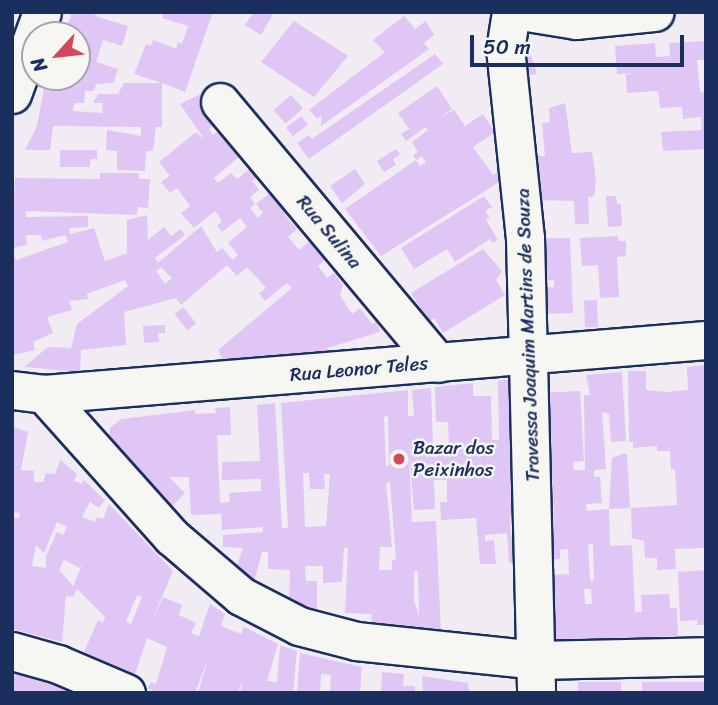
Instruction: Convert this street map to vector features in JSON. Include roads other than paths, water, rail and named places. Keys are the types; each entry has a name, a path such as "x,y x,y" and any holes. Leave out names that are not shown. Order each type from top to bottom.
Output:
{"street":[{"path":"12,94 42,12"},
{"name":"Travessa Joaquim Martins de Souza","path":"511,12 505,48 522,179 525,355 533,461 536,676"},
{"path":"527,12 576,20 655,12"},
{"name":"Rua Sulina","path":"220,102 438,363"},
{"name":"Rua Leonor Teles","path":"28,392 438,363 706,340"},
{"path":"28,392 172,537 241,596 269,613 356,641 536,676 706,656"},
{"path":"12,652 58,664 126,693"}],"place":[{"name":"Bazar dos Peixinhos","path":"399,459"}]}
